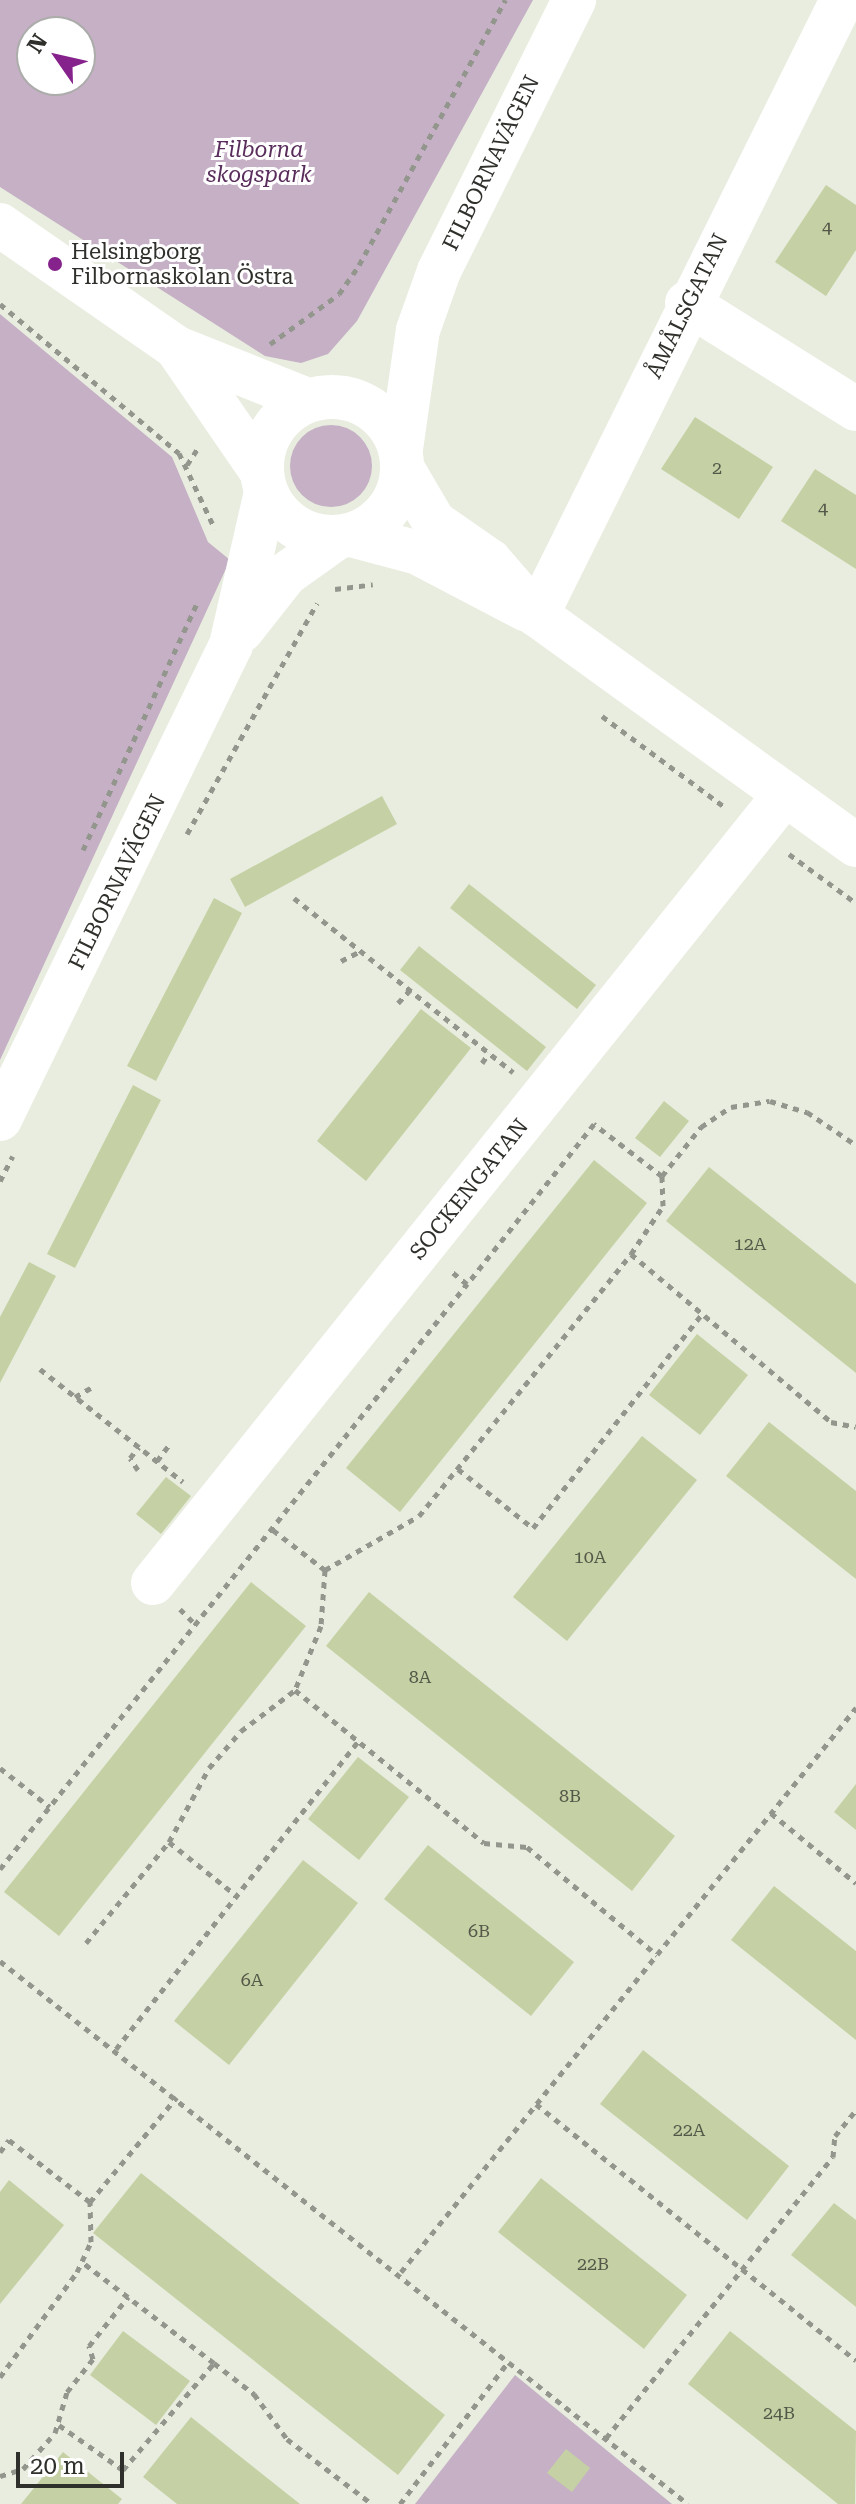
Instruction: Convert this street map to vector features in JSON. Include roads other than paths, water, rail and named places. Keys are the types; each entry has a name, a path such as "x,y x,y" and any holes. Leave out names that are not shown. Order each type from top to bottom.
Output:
{"street":[{"name":"FILBORNAVÄGEN","path":"270,565 345,536 382,517 402,459 418,330 471,196 574,0"},
{"name":"ÅMÅLSGATAN","path":"537,615 687,303 842,0"},
{"path":"0,225 177,348 233,394 264,482 294,526 418,553 473,588 537,615 856,845"},
{"path":"687,303 856,409"},
{"name":"FILBORNAVÄGEN","path":"0,1119 270,565 264,482 273,429 317,398 374,374 418,330"},
{"path":"233,394 345,397 381,415 434,522 490,561 537,615"},
{"name":"SOCKENGATAN","path":"153,1583 785,794"}],"place":[{"name":"Helsingborg Filbornaskolan Östra","path":"55,264"}],"park label":[{"name":"Filborna skogspark","path":"259,162"}]}
